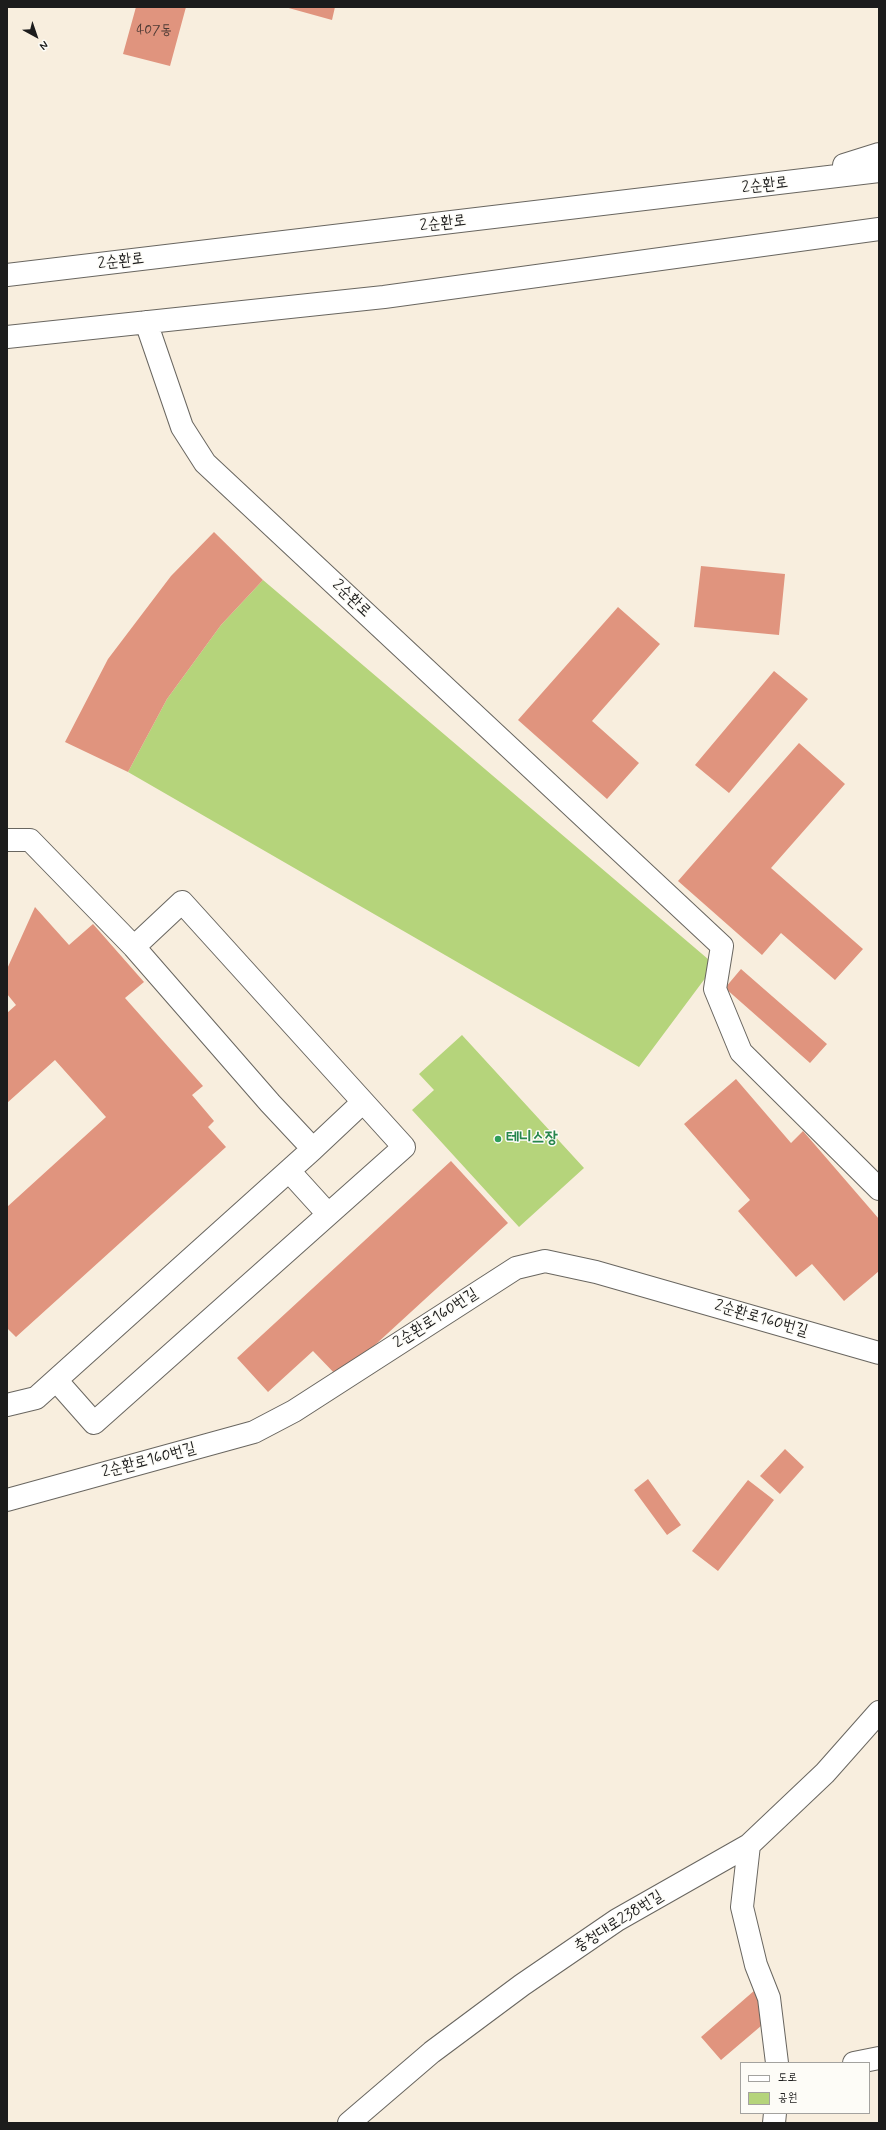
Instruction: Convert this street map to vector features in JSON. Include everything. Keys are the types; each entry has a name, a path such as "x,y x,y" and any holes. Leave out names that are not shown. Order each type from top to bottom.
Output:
{"street":[{"path":"789,183 879,154"},
{"name":"2순환로","path":"7,275 789,183 879,171"},
{"path":"7,337 384,297 879,229"},
{"name":"2순환로","path":"146,322 182,427 205,463 722,946 715,988 740,1052 879,1189"},
{"path":"7,840 30,840 134,947 270,1103 313,1149"},
{"path":"56,1380 94,1423 404,1147 182,902 134,947"},
{"path":"7,1405 36,1398 289,1171 363,1102"},
{"path":"289,1171 328,1214"},
{"name":"2순환로160번길","path":"7,1500 254,1432 294,1411 516,1268 545,1261 596,1272 879,1353"},
{"name":"충청대로238번길","path":"349,2123 432,2052 522,1985 617,1920 749,1845 825,1773 879,1712"},
{"path":"749,1845 742,1908 756,1965 769,1998 771,2025 777,2062"},
{"path":"859,2062 879,2058"}],"green space":[{"path":"263,580 715,965 639,1067 128,772 167,699 221,625"},
{"name":"테니스장","path":"462,1035 584,1168 519,1227 412,1110 434,1090 419,1074"}],"building":[{"path":"136,7 186,7 170,66 123,54"},
{"path":"285,7 335,7 332,20"},
{"path":"214,532 263,580 221,625 167,699 128,772 65,742 108,659 171,576"},
{"path":"701,566 785,574 779,635 694,627"},
{"path":"618,607 660,644 592,721 639,763 607,799 518,720"},
{"path":"774,671 808,699 729,793 695,765"},
{"path":"799,743 845,784 771,868 863,949 835,980 781,933 762,955 678,881"},
{"path":"35,907 69,945 93,924 144,982 125,998 203,1086 192,1095 214,1121 208,1127 226,1147 16,1337 7,1328 7,1207 106,1117 55,1060 7,1103 7,1013 16,1005 7,994 7,969"},
{"path":"741,969 827,1044 810,1063 725,988"},
{"path":"736,1079 791,1143 803,1131 879,1219 879,1271 844,1301 812,1264 796,1277 738,1211 750,1200 684,1124"},
{"path":"451,1161 508,1223 339,1378 313,1351 268,1392 237,1358"},
{"path":"785,1449 804,1467 780,1494 760,1476"},
{"path":"648,1479 681,1525 667,1535 634,1490"},
{"path":"748,1480 774,1500 718,1571 692,1551"},
{"path":"755,1990 768,2020 721,2060 701,2037"}],"place":[{"name":"테니스장","path":"498,1139"}]}
